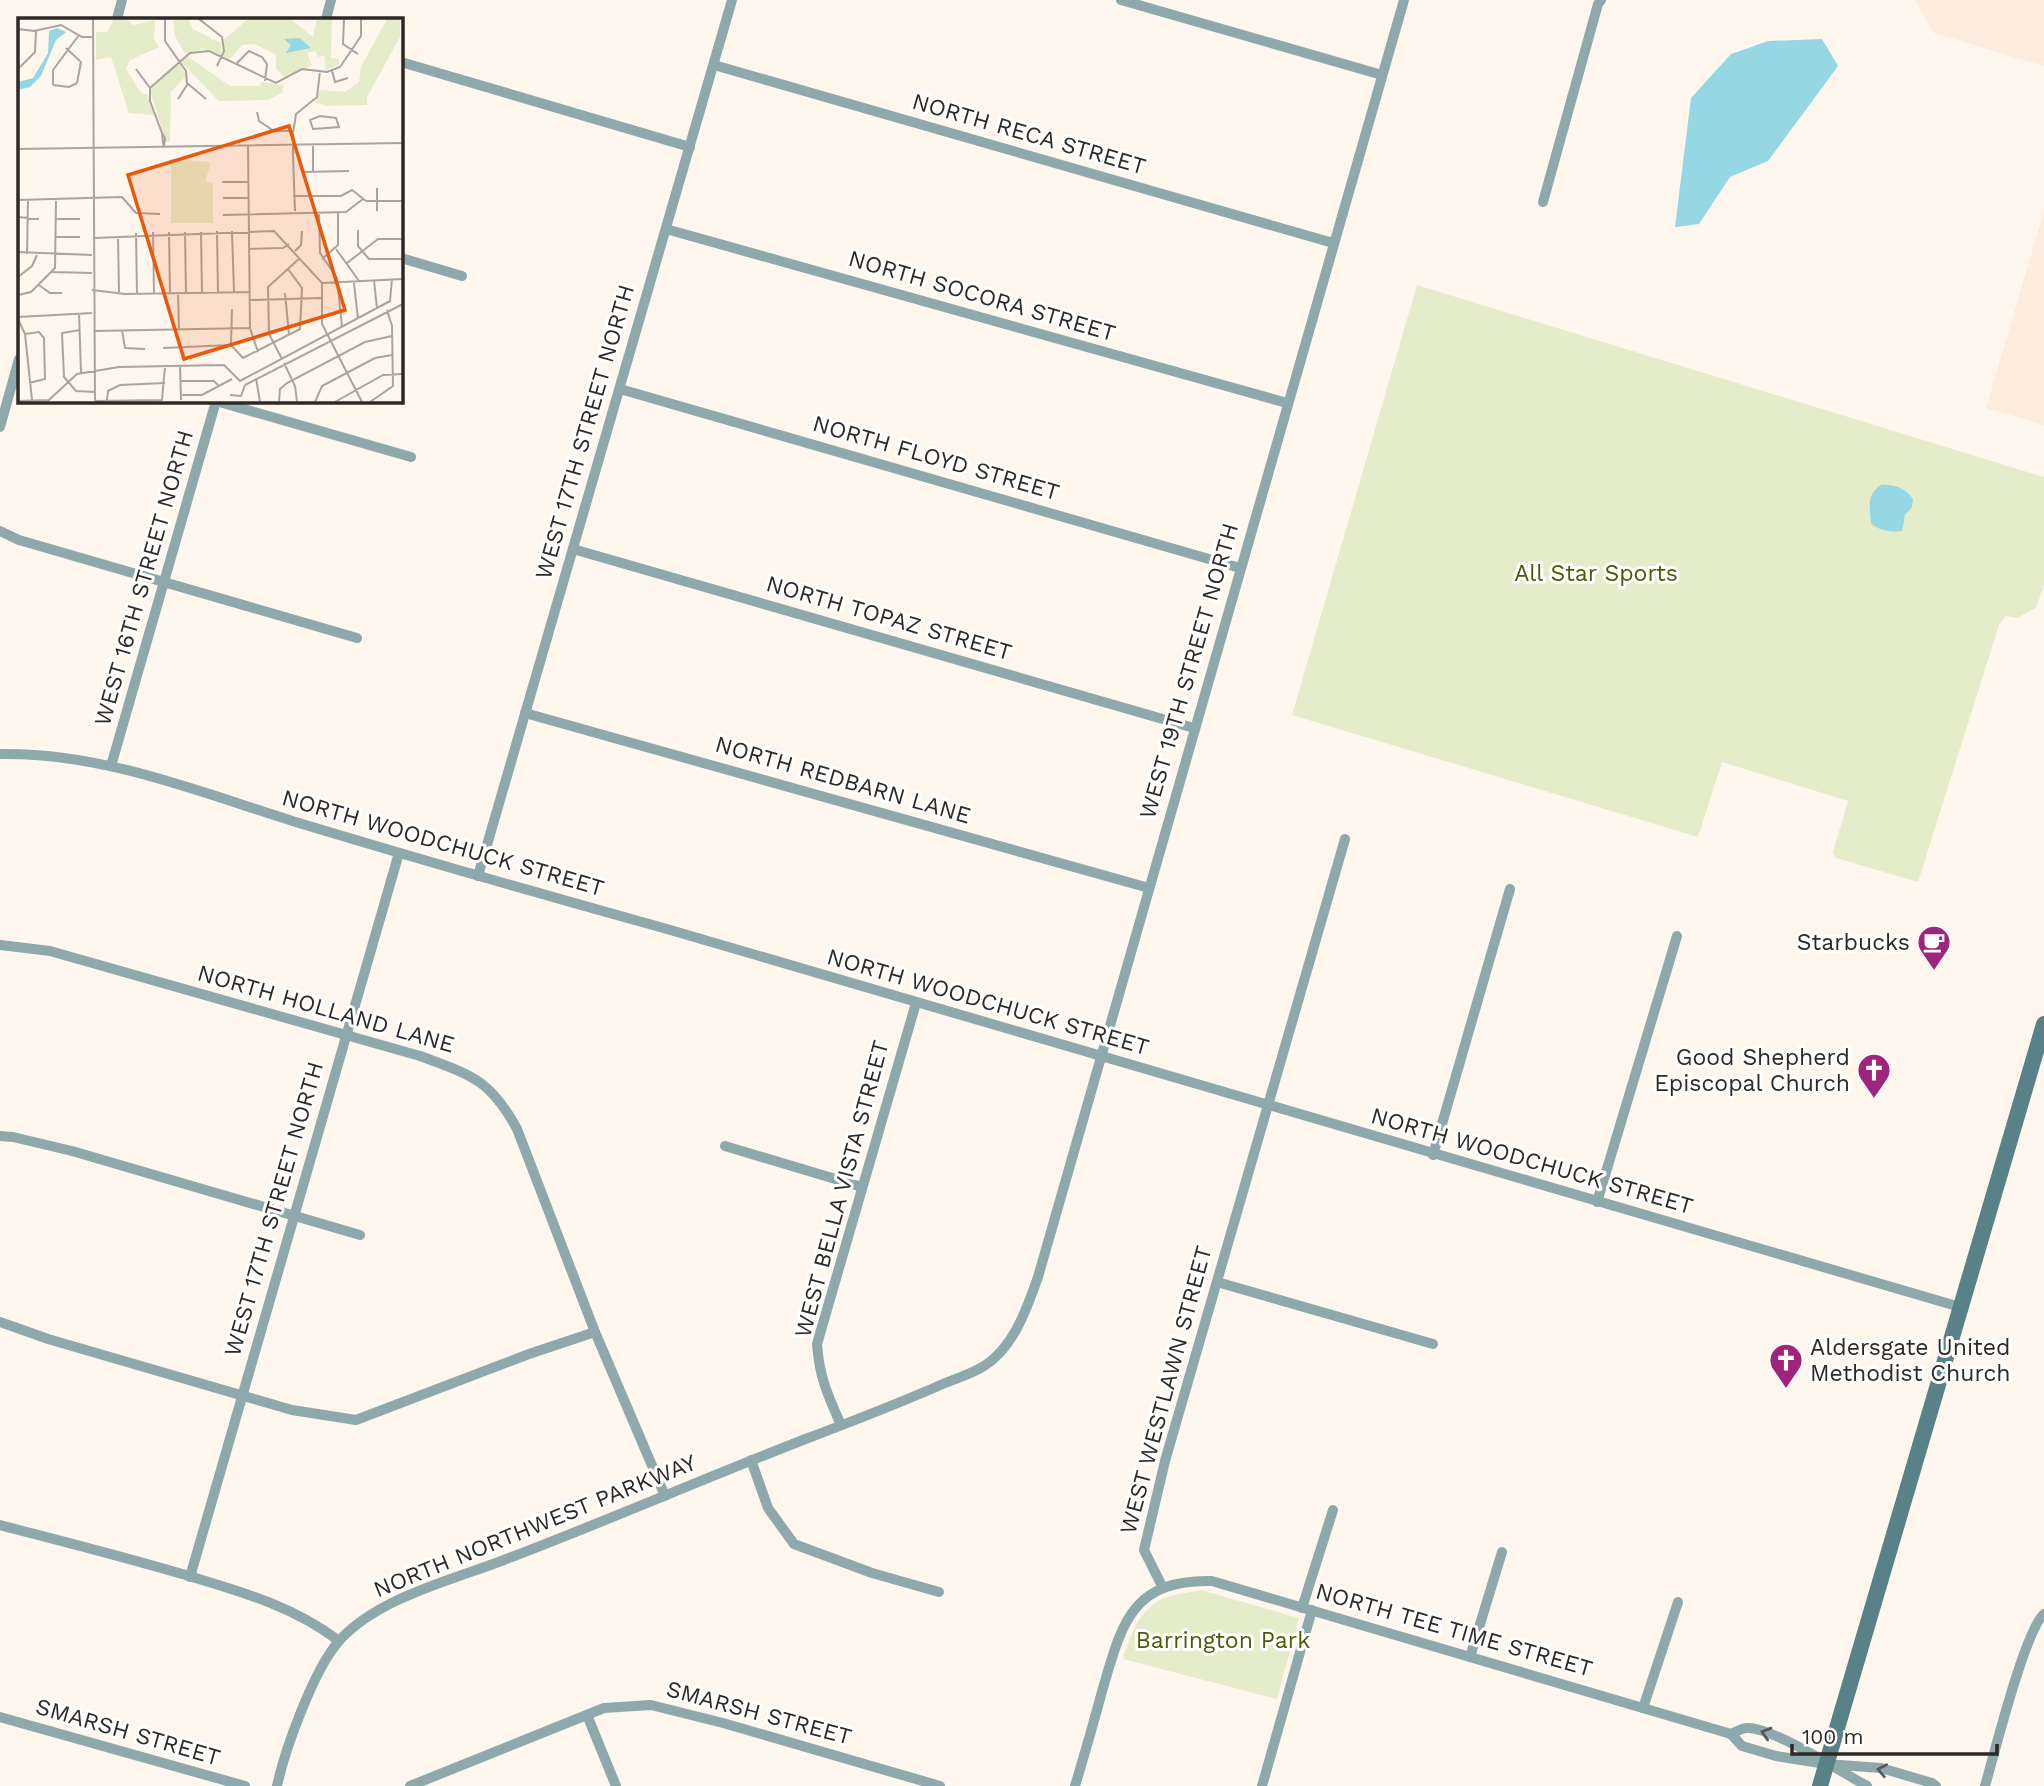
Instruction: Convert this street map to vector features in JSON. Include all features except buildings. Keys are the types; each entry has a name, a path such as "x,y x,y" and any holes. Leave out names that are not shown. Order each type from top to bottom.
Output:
{"main road":[{"path":"1820,1786 2044,1024"}],"street":[{"path":"117,18 122,0"},
{"path":"326,18 331,0"},
{"name":"WEST 17TH STREET NORTH","path":"478,876 732,0"},
{"path":"1121,0 1382,75"},
{"name":"WEST 19TH STREET NORTH","path":"1004,1348 1025,1312 1038,1277 1404,0"},
{"path":"1543,202 1573,88 1601,0"},
{"path":"402,62 690,147"},
{"name":"NORTH RECA STREET","path":"713,65 1333,243"},
{"name":"NORTH SOCORA STREET","path":"666,229 1287,403"},
{"path":"402,258 462,276"},
{"path":"0,427 18,363"},
{"name":"NORTH FLOYD STREET","path":"620,389 1240,568"},
{"name":"WEST 16TH STREET NORTH","path":"111,766 216,402"},
{"path":"219,402 411,457"},
{"path":"0,531 19,540 357,638"},
{"name":"NORTH TOPAZ STREET","path":"573,549 1194,728"},
{"name":"NORTH REDBARN LANE","path":"525,713 1149,888"},
{"name":"NORTH WOODCHUCK STREET","path":"0,754 25,753 111,766 399,853 1960,1307"},
{"name":"WEST WESTLAWN STREET","path":"1163,1587 1144,1550 1165,1461 1345,839"},
{"name":"WEST 17TH STREET NORTH","path":"190,1577 399,853"},
{"path":"1433,1155 1510,889"},
{"path":"1597,1202 1677,936"},
{"name":"NORTH HOLLAND LANE","path":"0,945 50,951 421,1056 475,1076 504,1104 522,1141 595,1332 665,1496"},
{"name":"WEST BELLA VISTA STREET","path":"841,1425 819,1371 817,1344 916,1003"},
{"path":"0,1136 72,1151 360,1236"},
{"path":"725,1146 862,1187"},
{"path":"1217,1282 1433,1344"},
{"path":"0,1322 48,1339 292,1410 356,1420 529,1354 595,1332"},
{"name":"NORTH NORTHWEST PARKWAY","path":"339,1640 386,1606 985,1366 1004,1348"},
{"path":"751,1460 768,1508 794,1544 872,1573 939,1592"},
{"path":"1262,1786 1333,1510"},
{"path":"0,1525 261,1597 316,1623 339,1640 319,1670 306,1699 277,1786"},
{"path":"1470,1657 1502,1552"},
{"name":"NORTH TEE TIME STREET","path":"1163,1587 1190,1581 1212,1581 1731,1734 1742,1746 1826,1763 1881,1768 1936,1786"},
{"path":"1075,1786 1119,1636 1133,1611 1147,1597 1163,1587"},
{"path":"1643,1708 1678,1602"},
{"path":"1985,1786 2026,1647 2038,1619 2044,1614"},
{"name":"SMARSH STREET","path":"410,1786 604,1708 651,1705 940,1786"},
{"path":"587,1715 616,1786"},
{"name":"SMARSH STREET","path":"0,1717 245,1786"},
{"name":"NORTH TEE TIME STREET","path":"1731,1734 1747,1727 1780,1737 1867,1786"}],"shaded area":[{"path":"1915,0 2044,0 2044,66 1934,33"},
{"path":"2044,211 2044,425 1986,408"}],"green space":[{"name":"All Star Sports","path":"1417,285 2044,477 2044,584 2036,608 2017,618 2006,616 1999,625 1918,882 1836,858 1833,852 1848,801 1722,762 1698,837 1292,715"},
{"name":"Barrington Park","path":"1201,1590 1299,1618 1277,1699 1123,1659 1132,1633 1147,1610 1166,1597"}],"water":[{"path":"1822,39 1838,66 1768,161 1730,177 1699,224 1675,227 1691,98 1731,54 1768,41"},
{"path":"1881,485 1898,488 1913,499 1912,507 1905,515 1902,531 1885,530 1871,523 1871,497"}],"place":[{"name":"Starbucks","path":"1934,972"},
{"name":"Good Shepherd Episcopal Church","path":"1874,1100"},
{"name":"Aldersgate United Methodist Church","path":"1786,1390"}]}
